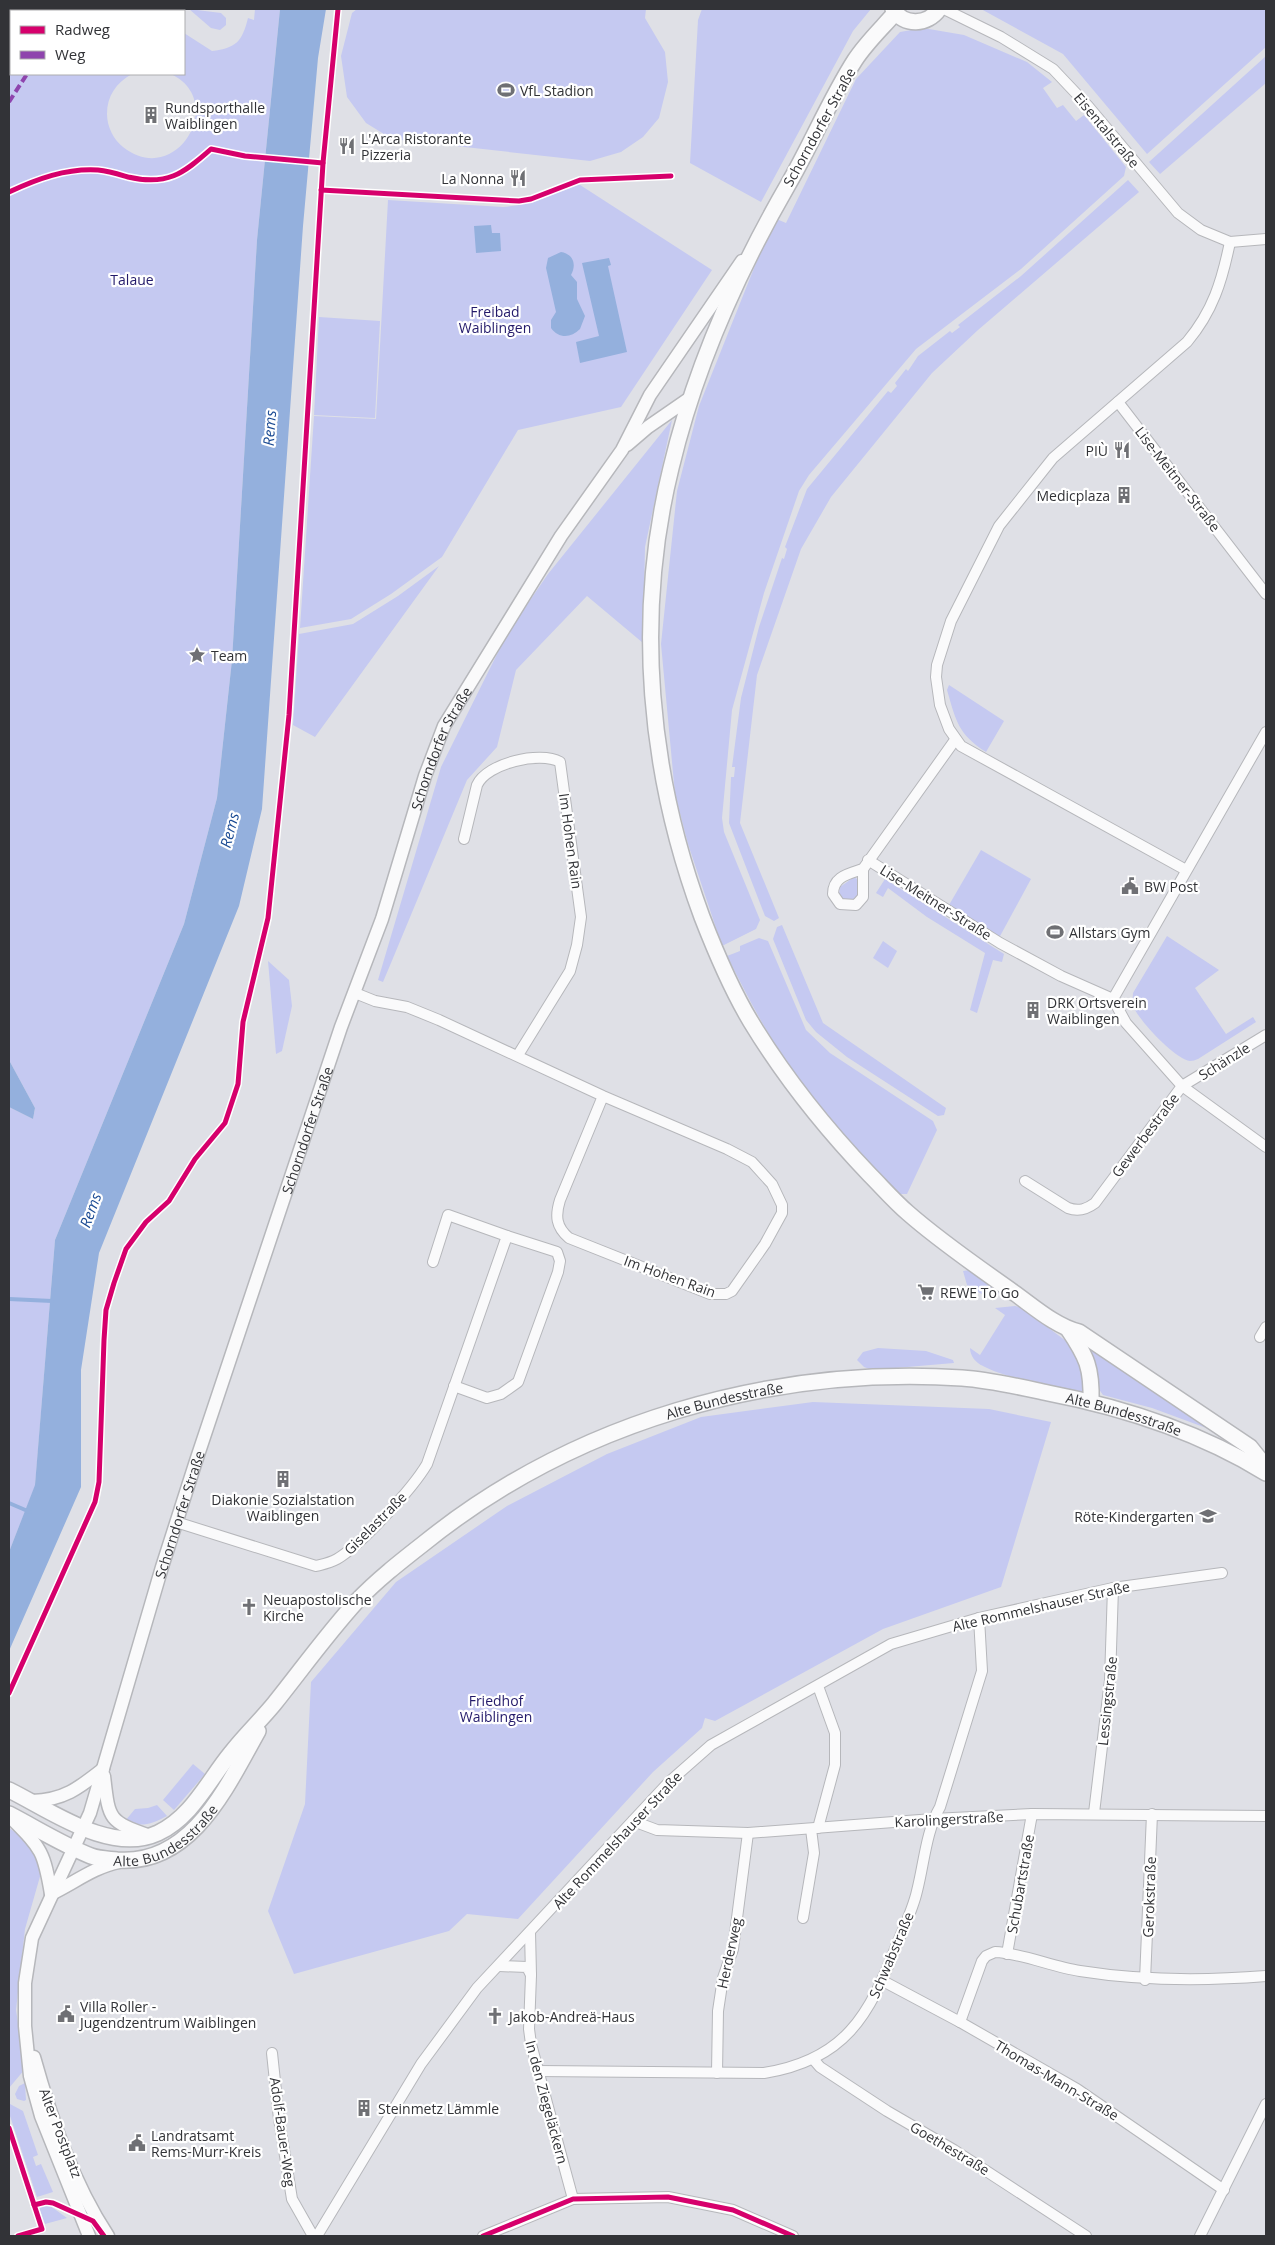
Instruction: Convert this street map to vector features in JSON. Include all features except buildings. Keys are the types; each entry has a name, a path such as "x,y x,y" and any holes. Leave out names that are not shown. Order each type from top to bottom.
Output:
{"main road":[{"name":"Schorndorfer Straße","path":"690,398 720,320 752,247 856,58 894,11 902,19 920,22 928,19 939,9"},
{"path":"690,398 670,470 655,553 650,633 657,750 685,871 716,954 749,1019 778,1064 836,1140 906,1211 954,1250 1068,1329 1079,1332 1250,1448 1266,1467"},
{"path":"1068,1329 1085,1355 1090,1368 1091,1402"},
{"name":"Alte Bundesstraße","path":"9,1790 82,1827 113,1839 150,1836 172,1824 190,1808 229,1755 272,1706 331,1630 359,1599 398,1563 446,1525 493,1493 542,1464 605,1435 672,1411 706,1402 759,1390 844,1379 961,1378 1091,1402 1179,1429 1216,1445 1266,1473"},
{"name":"Alte Bundesstraße","path":"9,1815 92,1856 124,1860 150,1857 164,1852 190,1834 225,1789 272,1706"}],"street":[{"name":"Eisentalstraße","path":"944,9 1001,37 1053,69 1088,106 1178,213 1201,230 1230,242 1266,239"},
{"path":"1186,870 1082,812 968,752 955,740 940,705 936,677 944,641 964,594 999,526 1040,473 1065,448 1187,342 1204,322 1222,278 1230,242"},
{"name":"Schorndorfer Straße","path":"73,1847 90,1813 176,1522 341,1027 355,993 404,852 426,776 444,726 561,536 622,450 650,395 752,247"},
{"name":"Schorndorfer Straße","path":"622,450 648,427 690,398"},
{"name":"Lise-Meitner-Straße","path":"1118,402 1266,594"},
{"path":"1182,1086 1126,1023 1113,999 1266,732"},
{"name":"Lise-Meitner-Straße","path":"955,740 866,865 1061,976 1113,999"},
{"name":"Im Hohen Rain","path":"464,839 477,785 480,778 489,770 504,764 551,757 560,762 581,917 577,945 570,971 518,1055"},
{"name":"Im Hohen Rain","path":"355,993 374,1001 407,1007 518,1055 603,1096 738,1154 752,1162 772,1184 782,1205 782,1213 765,1244 732,1291 726,1294 710,1294 569,1238 560,1227 556,1212 603,1096"},
{"name":"Schänzle","path":"1182,1086 1266,1035"},
{"name":"Gewerbestraße","path":"1025,1181 1068,1208 1074,1210 1089,1208 1095,1203 1182,1086 1266,1147"},
{"path":"433,1262 448,1215 557,1252 560,1261 558,1272 518,1382 510,1390 488,1398 454,1386"},
{"name":"Giselastraße","path":"176,1522 316,1566 328,1563 348,1551 417,1480 430,1456 507,1236"},
{"path":"1260,1337 1266,1327"},
{"name":"Alte Rommelshauser Straße","path":"315,2236 421,2064 477,1988 669,1782 711,1745 892,1644 978,1618 1112,1588 1222,1573"},
{"name":"Lessingstraße","path":"1094,1813 1110,1680 1112,1588"},
{"name":"Schwabstraße","path":"536,2071 764,2073 789,2069 814,2060 848,2033 867,2009 883,1981 917,1894 933,1819 940,1807 982,1672 978,1618"},
{"path":"802,1918 814,1853 814,1829 835,1765 835,1733 818,1686"},
{"path":"32,1801 52,1800 63,1796 103,1769 108,1806 112,1816 120,1825 150,1836"},
{"name":"Karolingerstraße","path":"634,1821 657,1830 748,1833 933,1819 1032,1814 1094,1813 1266,1816"},
{"name":"Schubartstraße","path":"1007,1954 1032,1814"},
{"name":"Gerokstraße","path":"1146,1980 1152,1814"},
{"path":"9,1815 38,1845 46,1862 51,1894 76,1883 105,1865 124,1860"},
{"name":"Herderweg","path":"717,2073 718,2011 723,1978 733,1949 748,1833"},
{"name":"Alter Postplatz","path":"73,1847 39,1920 30,1948 25,1984 26,2026 30,2076 37,2102 89,2236"},
{"name":"In den Ziegeläckern","path":"530,1932 529,2029 536,2071 573,2199"},
{"path":"960,2022 986,1956 995,1952 1065,1969 1146,1980 1217,1980 1266,1976"},
{"path":"499,1966 527,1967 531,1975"},
{"name":"Thomas-Mann-Straße","path":"883,1981 960,2022 1077,2089 1224,2190"},
{"name":"Alter Postplatz","path":"26,2026 42,2083 69,2156 90,2206 108,2236"},
{"name":"Adolf-Bauer-Weg","path":"272,2053 279,2119 292,2199 315,2236"},
{"name":"Goethestraße","path":"814,2060 820,2067 878,2105 954,2150 1086,2236"},
{"path":"1200,2236 1266,2104"},
{"path":"486,2236 573,2199 668,2197 703,2203 750,2216 793,2236"}],"green space":[{"name":"Talaue","path":"9,9 126,10 10,10 10,75 131,75 117,86 109,101 107,119 110,128 114,137 123,147 143,157 161,157 177,149 188,136 195,120 195,103 187,87 172,75 185,75 185,34 212,51 220,50 237,42 243,33 248,18 254,20 255,9 280,9 257,240 232,660 217,798 184,924 55,1240 35,1486 9,1552 9,1107 33,1119 35,1108 9,1060"},
{"path":"189,9 221,13 226,18 226,25 220,30 211,28"},
{"name":"VfL Stadion","path":"357,9 646,9 645,18 665,52 668,82 659,118 643,137 621,152 590,161 392,139 366,123 347,97 341,56 352,13"},
{"path":"702,9 871,9 853,31 761,202 690,163 698,20"},
{"path":"981,9 1266,9 1266,47 1147,154 1063,54"},
{"path":"923,28 964,35 1027,62 1052,82 1043,88 1057,108 1063,105 1076,121 1084,115 1126,167 1124,176 1021,269 916,349 809,475 799,491 764,593 732,710 722,818 724,832 760,920 756,929 722,946 688,844 675,794 661,644 677,491 699,406 774,218 786,223 856,79 900,32"},
{"path":"1266,56 1266,83 1160,174 1149,162"},
{"path":"1128,180 1139,192 978,330 932,373 831,497 801,549 757,675 740,823 779,918 774,921 765,916 729,823 731,777 734,777 735,767 732,767 741,698 759,627 782,558 784,559 787,549 785,547 807,489 888,391 891,393 897,386 895,383 906,369 908,371 918,356 950,331 952,333 960,327 958,325 1021,276"},
{"name":"Freibad Waiblingen","path":"577,183 712,270 621,407 518,430 442,557 391,594 351,619 300,628 314,416 376,419 388,200 503,207 542,199"},
{"path":"319,317 380,321 375,418 314,415"},
{"path":"672,420 645,547 643,643 587,596 516,670 497,747 467,780 383,982 378,980 441,767 507,634 548,574"},
{"path":"439,566 315,737 293,725 299,634 353,624 398,596"},
{"path":"949,685 1004,721 986,752 969,739 959,726 947,690"},
{"path":"981,850 1031,879 999,938 949,905"},
{"path":"854,877 860,881 857,896 852,900 843,900 839,895 840,887"},
{"path":"885,879 1004,954 1002,962 993,960 977,1013 970,1010 985,953 927,917 888,888 883,897 876,893"},
{"path":"782,925 823,1023 946,1108 944,1115 938,1116 847,1057 816,1032 806,1020 773,939 777,927"},
{"path":"1167,936 1219,970 1195,988 1226,1034 1253,1017 1256,1022 1193,1061 1184,1059 1176,1054 1157,1038 1141,1019 1133,1005 1133,993"},
{"path":"759,938 768,941 806,1030 830,1053 933,1121 937,1130 907,1194 899,1194 834,1124 790,1067 763,1025 727,956 740,951 740,946"},
{"path":"883,941 897,951 888,968 873,958"},
{"path":"268,961 289,980 292,1006 282,1051 276,1054"},
{"path":"970,1270 1000,1291 1001,1294 983,1295 967,1285 963,1271"},
{"path":"1015,1306 1022,1308 1074,1347 1083,1362 1085,1389 1083,1392 1005,1375 980,1365 974,1359 970,1348 980,1355 1005,1315 995,1308"},
{"path":"1087,1345 1210,1427 1209,1429 1152,1408 1103,1395 1098,1388 1095,1362"},
{"path":"878,1348 926,1351 953,1360 954,1363 872,1370 864,1367 857,1360 863,1352"},
{"name":"Friedhof Waiblingen","path":"813,1402 989,1409 1051,1422 1001,1587 883,1629 715,1721 705,1718 702,1728 653,1772 518,1919 467,1914 449,1931 294,1974 268,1911 305,1804 311,1682 396,1582 507,1506 607,1454 701,1417"},
{"path":"193,1764 205,1774 174,1810 163,1800"},
{"path":"157,1805 167,1816 141,1825 125,1821 135,1809"},
{"path":"9,1828 33,1845 41,1873 25,1929 16,2010 25,2069 9,2088"},
{"path":"25,2083 26,2100 24,2101 17,2099 15,2094 19,2086"},
{"path":"10,2104 23,2111 38,2155 33,2157 36,2166 41,2164 53,2192 37,2197 9,2113"},
{"path":"38,2205 49,2205 67,2218 45,2224"}],"water":[{"name":"Rems","path":"280,9 326,9 318,58 303,226 262,809 239,906 99,1253 81,1370 81,1487 9,1651 9,1552 35,1485 55,1240 184,924 217,798 232,660 257,240"},
{"path":"491,225 492,233 500,233 501,251 476,253 474,226"},
{"path":"561,252 573,260 574,267 571,275 577,282 577,299 585,316 580,329 569,336 561,336 551,328 551,320 556,312 546,268 548,258"},
{"path":"609,258 611,265 608,266 627,352 580,363 576,342 599,336 582,263"},
{"path":"9,1060 35,1108 33,1119 9,1107"}],"waterway":[{"path":"9,1299 52,1301"},
{"path":"9,1503 30,1512"}],"marked path":[{"path":"9,102 26,75"}],"cycle path":[{"path":"9,1693 95,1502 99,1482 106,1310 126,1249 146,1222 169,1201 195,1159 225,1123 238,1084 243,1022 268,918 289,715 323,163 338,9"},
{"path":"9,192 41,179 63,173 86,170 98,170 142,179 164,179 183,171 211,149 245,156 323,163"},
{"path":"321,190 519,201 531,199 580,180 671,176"},
{"path":"9,2128 42,2229 18,2236"},
{"path":"483,2236 573,2199 668,2197 733,2210 793,2236"},
{"path":"34,2205 46,2202 53,2203 93,2221 104,2236"}],"place":[{"name":"VfL Stadion","path":"506,90"},
{"name":"Rundsporthalle Waiblingen","path":"151,115"},
{"name":"L'Arca Ristorante Pizzeria","path":"347,146"},
{"name":"La Nonna","path":"518,178"},
{"name":"PIÙ","path":"1122,450"},
{"name":"Medicplaza","path":"1124,495"},
{"name":"Team","path":"197,655"},
{"name":"BW Post","path":"1130,886"},
{"name":"Allstars Gym","path":"1055,932"},
{"name":"DRK Ortsverein Waiblingen","path":"1033,1010"},
{"name":"REWE To Go","path":"926,1292"},
{"name":"Diakonie Sozialstation Waiblingen","path":"283,1479"},
{"name":"Röte-Kindergarten","path":"1208,1516"},
{"name":"Neuapostolische Kirche","path":"249,1607"},
{"name":"Villa Roller - Jugendzentrum Waiblingen","path":"66,2014"},
{"name":"Jakob-Andreä-Haus","path":"495,2016"},
{"name":"Steinmetz Lämmle","path":"364,2108"},
{"name":"Landratsamt Rems-Murr-Kreis","path":"137,2143"}]}
